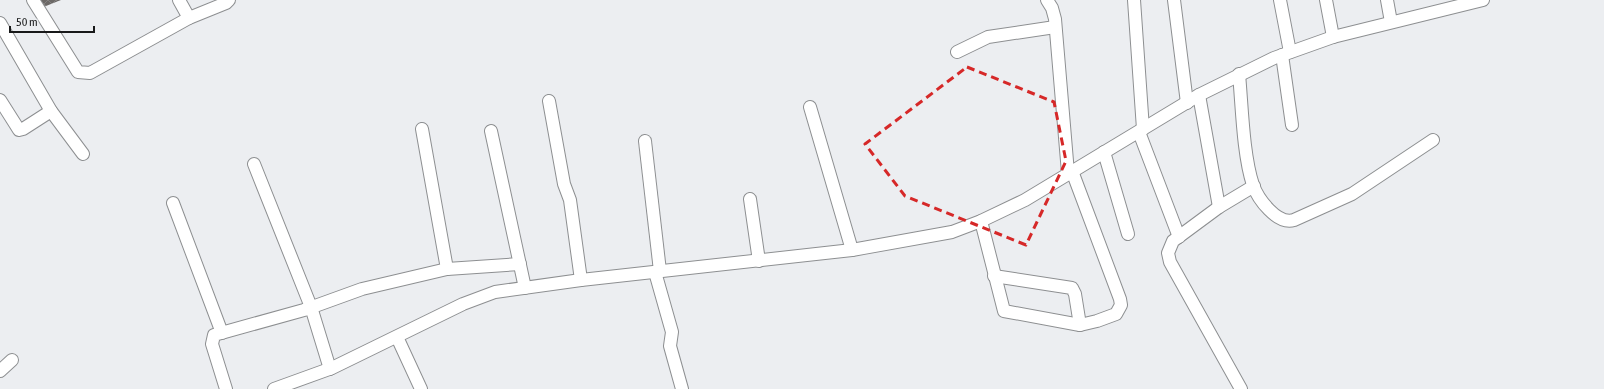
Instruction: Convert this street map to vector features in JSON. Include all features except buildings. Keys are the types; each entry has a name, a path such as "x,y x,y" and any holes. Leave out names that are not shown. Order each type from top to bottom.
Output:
{"street":[{"path":"33,0 70,61 78,72 83,74 90,74 188,18 226,3 229,0"},
{"path":"179,0 188,18"},
{"path":"982,221 994,276 1004,311 1080,325 1111,316 1119,311 1121,305 1120,299 1070,172 1056,26 1052,8 1047,0"},
{"path":"1134,0 1141,130 1179,237"},
{"path":"1174,0 1187,103"},
{"path":"1280,0 1292,125"},
{"path":"1326,0 1333,37"},
{"path":"1387,0 1391,22"},
{"path":"274,389 330,369 480,297 495,292 581,280 852,250 940,235 982,221 1024,200 1199,95 1239,74 1286,54 1333,37 1391,22 1450,4 1483,0"},
{"path":"0,23 51,111 83,154"},
{"path":"958,52 988,37 1056,26"},
{"path":"1239,74 1247,150 1254,186 1273,214 1279,219 1286,221 1294,220 1352,194 1433,140"},
{"path":"1199,95 1219,207"},
{"path":"0,100 19,130 51,111"},
{"path":"549,101 564,184 570,200 581,280"},
{"path":"810,108 852,250"},
{"path":"422,130 447,269"},
{"path":"491,131 526,288"},
{"path":"645,141 657,272 672,332 670,346 682,389"},
{"path":"1104,152 1128,234"},
{"path":"254,164 311,307 330,369"},
{"path":"1241,389 1170,262 1168,253 1171,244 1179,237 1219,207 1254,186"},
{"path":"750,199 759,261"},
{"path":"173,203 222,333"},
{"path":"226,389 212,340 214,335 311,307 362,289 447,269 520,264"},
{"path":"994,276 1072,288 1075,294 1080,325"},
{"path":"397,337 421,389"},
{"path":"0,371 12,360"}],"highlighted area":[{"path":"967,67 1054,102 1066,161 1026,245 905,196 865,144"}]}
